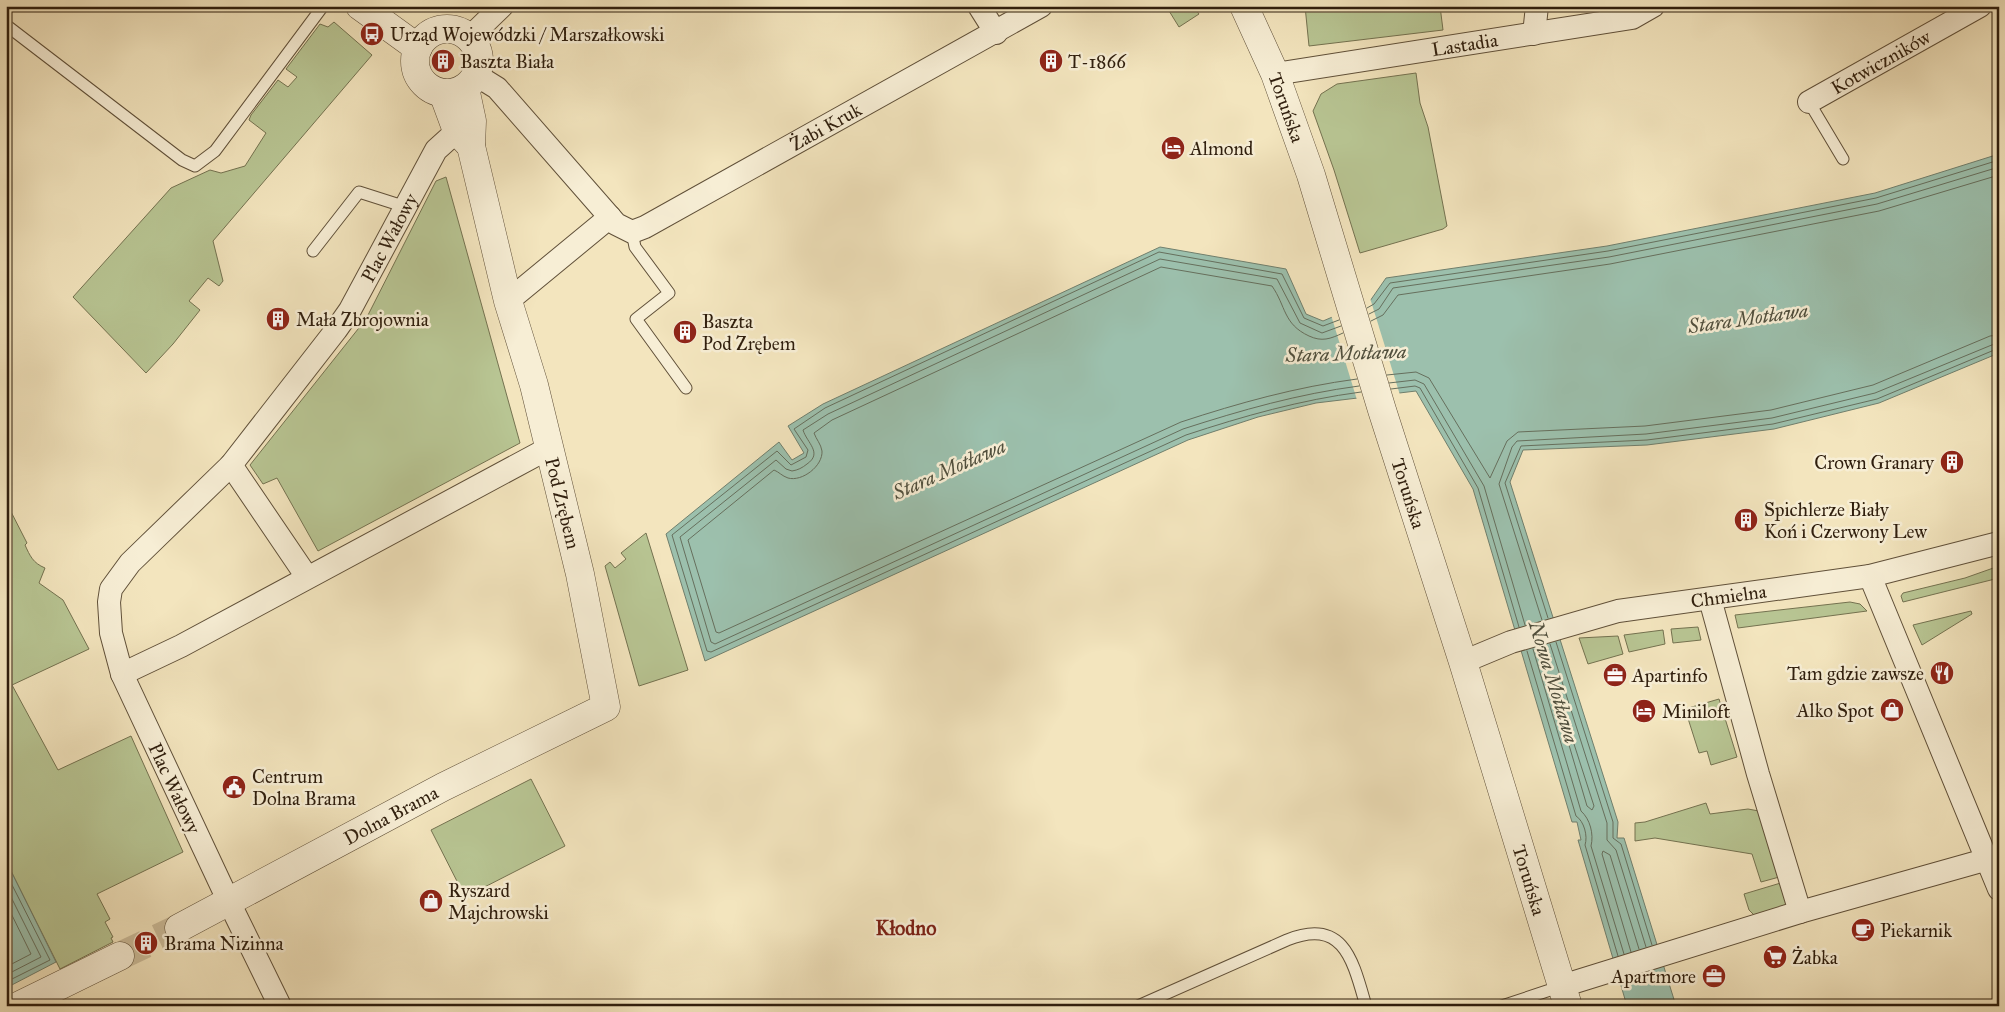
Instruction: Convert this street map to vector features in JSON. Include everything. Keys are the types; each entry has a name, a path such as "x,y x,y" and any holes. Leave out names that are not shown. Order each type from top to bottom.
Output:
{"street":[{"path":"360,6 421,43"},
{"path":"377,6 421,43"},
{"path":"469,38 502,6"},
{"path":"979,6 996,33"},
{"name":"Żabi Kruk","path":"632,232 645,228 938,63 996,33 1041,6"},
{"name":"Toruńska","path":"1244,6 1275,74 1311,175 1382,410 1463,662 1565,996"},
{"path":"1534,34 1537,6"},
{"name":"Lastadia","path":"1275,74 1632,18 1653,6"},
{"name":"Kotwiczników","path":"1809,102 1980,6"},
{"path":"461,85 478,56 469,38 452,30 442,30 421,43 415,58 419,77 433,90 461,85 497,88 616,224 632,232"},
{"name":"Pod Zrębem","path":"461,85 464,139 550,448 580,574 606,707"},
{"name":"Plac Wałowy","path":"280,1006 122,674 111,633 109,602 111,589 130,563 231,465 350,310 436,150 464,139"},
{"path":"508,302 610,217"},
{"path":"122,674 181,646 550,448"},
{"path":"231,465 307,577"},
{"name":"Chmielna","path":"1463,662 1512,642 1638,607 1710,599 1870,576 1999,543"},
{"path":"1870,576 1993,857 1999,889"},
{"path":"1710,599 1758,774 1800,912"},
{"name":"Dolna Brama","path":"179,928 443,787 606,707"},
{"path":"1565,996 1600,974 1800,912 1993,857"},
{"path":"18,1006 120,956"}],"lane":[{"path":"6,25 182,160 195,166 216,151 323,6"},
{"path":"1809,102 1843,159"},
{"path":"313,251 359,192 406,207"},
{"path":"632,232 635,247 670,293 636,319 686,388"},
{"path":"1138,1006 1286,940 1301,934 1317,932 1334,937 1348,952 1366,1006"},
{"path":"1502,1006 1565,996"}],"shaded area":[{"path":"1166,6 1193,6 1199,14 1179,27"},
{"path":"1305,6 1440,6 1443,30 1309,46"},
{"path":"334,22 372,55 213,241 223,281 219,286 208,278 189,301 200,310 173,344 146,373 73,297 171,188 210,170 221,173 245,166 266,133 249,120 251,115 278,80 288,87 297,77 286,69 320,24 328,27"},
{"path":"1416,73 1420,103 1428,127 1447,226 1443,229 1360,253 1313,111 1321,94 1337,84"},
{"path":"446,177 520,443 318,551 277,478 263,484 250,465 366,319 436,181"},
{"path":"6,502 27,543 25,545 30,556 45,568 39,583 63,600 89,649 12,685 58,770 131,736 183,852 97,894 110,919 105,922 113,937 111,938 113,942 60,969 6,861"},
{"path":"646,533 688,670 639,686 605,566 610,562 615,568 626,559 621,553"},
{"path":"1999,566 1999,578 1903,602 1901,596 1903,593 1965,578"},
{"path":"1850,602 1860,604 1867,611 1738,628 1735,615"},
{"path":"1971,611 1972,614 1922,645 1913,625"},
{"path":"1698,627 1701,640 1673,643 1671,629"},
{"path":"1663,630 1665,644 1629,652 1624,635"},
{"path":"1618,636 1623,654 1588,664 1579,638"},
{"path":"1719,699 1737,757 1711,765 1707,751 1699,753 1685,709"},
{"path":"531,779 565,846 465,897 431,830"},
{"path":"1706,803 1710,814 1748,809 1759,811 1783,876 1761,882 1752,854 1655,838 1635,841 1635,823 1645,822"},
{"path":"1784,882 1787,906 1754,915 1749,910 1744,894"}],"water":[{"path":"1999,154 1999,353 1879,403 1774,429 1647,445 1523,450 1510,482 1618,822 1617,838 1624,838 1676,1006 1627,1006 1578,840 1581,840 1577,822 1572,822 1473,489 1416,391 1316,403 1258,417 1188,440 705,661 666,534 779,442 792,460 804,453 788,426 823,404 1160,247 1286,269 1306,314 1323,321 1370,301 1386,278 1607,246 1875,193"},
{"path":"6,861 56,962 6,988"}],"pier":[{"path":"1370,298 1400,395 1357,400 1331,315"}],"tunnel":[{"path":"120,956 179,928"}],"place":[{"name":"Urząd Wojewódzki / Marszałkowski","path":"372,34"},
{"name":"Baszta Biała","path":"443,61"},
{"name":"T-1866","path":"1051,61"},
{"name":"Almond","path":"1173,148"},
{"name":"Mała Zbrojownia","path":"278,319"},
{"name":"Baszta Pod Zrębem","path":"685,332"},
{"name":"Crown Granary","path":"1952,462"},
{"name":"Spichlerze Biały Koń i Czerwony Lew","path":"1746,520"},
{"name":"Tam gdzie zawsze","path":"1942,673"},
{"name":"Apartinfo","path":"1615,675"},
{"name":"Alko Spot","path":"1892,710"},
{"name":"Miniloft","path":"1644,711"},
{"name":"Centrum Dolna Brama","path":"234,787"},
{"name":"Ryszard Majchrowski","path":"431,901"},
{"name":"Piekarnik","path":"1863,930"},
{"name":"Brama Nizinna","path":"146,943"},
{"name":"Żabka","path":"1775,957"},
{"name":"Apartmore","path":"1714,976"}],"district":[{"name":"Kłodno","path":"906,928"}],"water label":[{"name":"Stara Motława","path":"1748,318"},
{"name":"Stara Motława","path":"1346,353"},
{"name":"Stara Motława","path":"949,469"},
{"name":"Nowa Motława","path":"1554,682"}]}
